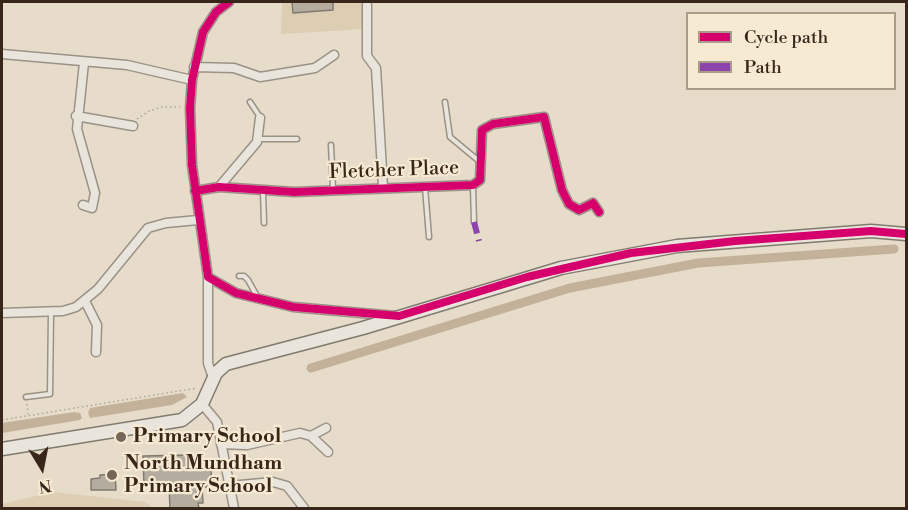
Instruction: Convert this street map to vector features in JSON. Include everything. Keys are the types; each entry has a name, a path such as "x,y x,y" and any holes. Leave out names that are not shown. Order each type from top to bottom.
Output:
{"main road":[{"path":"2,449 182,420 202,404 211,382 222,367 233,362 527,278 631,253 724,242 871,231 906,234"}],"street":[{"path":"211,382 208,363 208,277 198,220 190,108 194,67 202,32 216,12 229,2"},
{"name":"Fletcher Place","path":"367,5 367,56 376,68 383,187"},
{"path":"2,54 127,65 192,80"},
{"path":"194,67 234,68 260,77 315,68 334,55"},
{"path":"83,205 92,208 94,193 79,145 76,116 84,63"},
{"path":"76,116 133,126"},
{"name":"Fletcher Place","path":"195,191 219,187 263,192 473,185 480,180 482,130 493,124 544,117 562,189 569,204 579,210 593,203 599,212"},
{"path":"219,187 249,154 258,139 260,118"},
{"path":"2,313 63,311 85,302 147,228 166,223 198,220"},
{"path":"208,277 236,293 258,299 326,311 399,316"},
{"path":"85,302 97,325 96,352"},
{"path":"202,404 217,422 234,508"},
{"path":"310,436 326,428"},
{"path":"221,444 247,445 270,442 291,433 310,436 328,452"},
{"path":"230,486 273,482 287,486 304,508"}],"lane":[{"path":"250,102 260,118"},
{"path":"445,102 450,137 480,161"},
{"path":"258,139 297,139"},
{"path":"331,145 333,190"},
{"path":"473,185 474,222"},
{"path":"424,186 429,237"},
{"path":"263,192 264,223"},
{"path":"239,276 244,276 248,280 258,299"},
{"path":"26,397 50,394 51,311"}],"path":[{"path":"133,126 137,119 149,111 162,107 190,108"},
{"path":"2,420 211,382"},
{"path":"26,397 28,415"}],"shaded area":[{"path":"282,2 364,2 364,29 281,34"},
{"path":"183,393 187,397 172,405 90,418 88,413 90,408"},
{"path":"80,413 82,418 80,420 2,433 2,423"},
{"path":"53,492 145,502 154,508 2,508 2,504"}],"building":[{"path":"292,2 333,2 333,10 293,13"},
{"path":"188,455 188,458 202,458 202,469 211,469 212,487 202,487 203,503 198,503 199,508 170,508 169,486 144,486 143,456"},
{"path":"115,474 116,490 91,490 91,479 100,478 100,475"}],"waterway":[{"path":"311,368 570,288 698,263 894,249"}],"marked path":[{"path":"474,222 479,241"}],"cycle path":[{"path":"229,2 216,12 203,32 192,80 190,108 192,165 208,277 236,293 293,307 399,316 527,277 631,253 735,241 871,231 906,234"},
{"path":"195,191 219,187 294,192 473,185 480,180 482,130 493,124 544,117 562,190 569,204 579,210 593,203 599,212"}],"place":[{"name":"Primary School","path":"121,437"},
{"name":"North Mundham Primary School","path":"112,475"}]}
